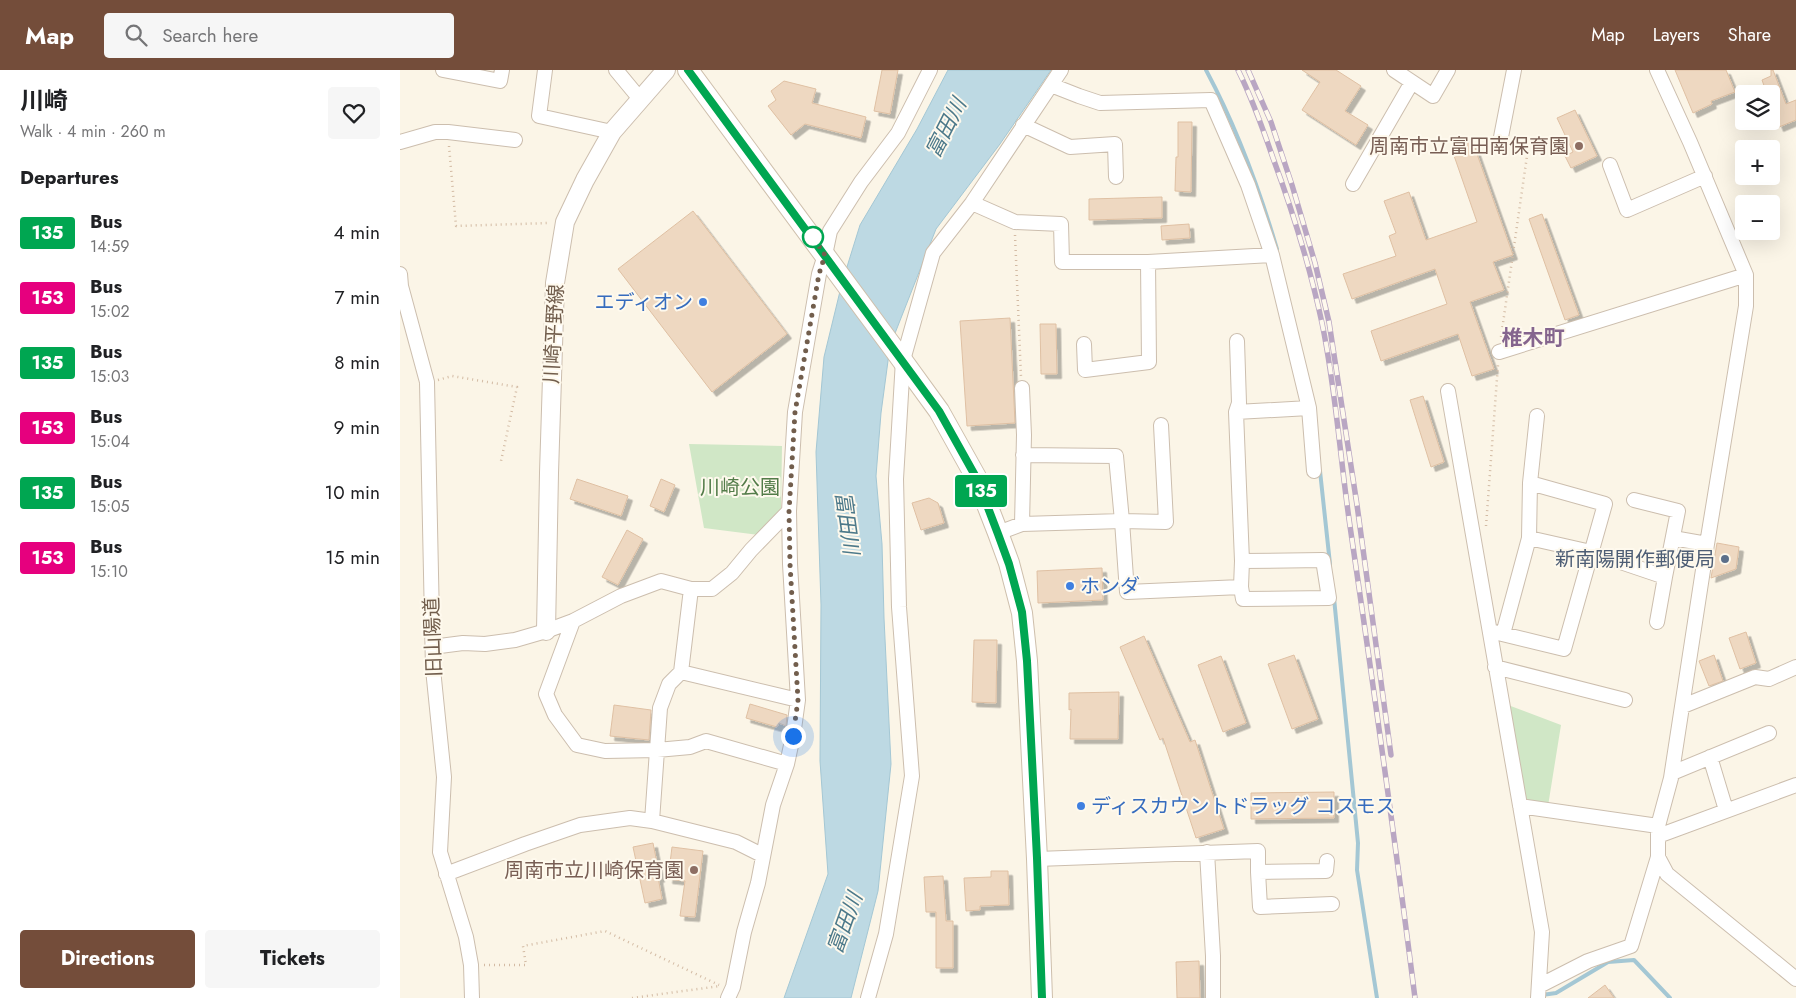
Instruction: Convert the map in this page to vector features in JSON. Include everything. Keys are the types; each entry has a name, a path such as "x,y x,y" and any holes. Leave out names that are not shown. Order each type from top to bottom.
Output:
{"main road":[{"path":"688,70 899,354 939,411 977,479 998,534 1009,564 1022,612 1027,661 1042,998"}],"street":[{"path":"443,70 500,81 502,70"},
{"path":"545,70 539,116 612,132"},
{"path":"616,70 640,99"},
{"name":"川崎平野線","path":"546,631 555,283 565,222 585,180 612,132 666,70"},
{"path":"728,998 733,987 744,932 758,883 773,805 787,764 798,700 789,512 795,412 819,274 829,260 830,231 861,182 898,133 930,70"},
{"path":"868,998 886,934 912,776 899,607 896,479 899,354 933,253 972,203 1061,70"},
{"path":"1394,70 1433,96 1448,70"},
{"path":"1501,137 1514,70"},
{"path":"1539,992 1588,961 1631,946 1658,858 1658,831 1672,774 1746,306 1746,275 1705,176 1657,70"},
{"path":"1352,184 1412,82"},
{"path":"1052,85 1100,103 1212,100 1248,185 1272,256 1309,408 1314,471"},
{"path":"1023,126 1070,147 1114,144 1116,177"},
{"path":"400,142 435,132 515,140"},
{"path":"1610,165 1627,210 1705,176"},
{"path":"972,203 1015,222 1061,224 1062,262 1148,262 1272,256"},
{"path":"1084,344 1085,370 1149,362 1148,262"},
{"name":"旧山陽道","path":"400,274 401,286 427,382 432,648 444,777 440,852 466,937 471,965 472,998"},
{"path":"1499,352 1746,275"},
{"path":"1237,341 1238,403 1236,412 1242,561 1241,587 1243,599 1329,598 1323,560 1242,561"},
{"path":"1022,388 1022,524"},
{"path":"1448,391 1542,932 1539,992"},
{"path":"1236,412 1309,408"},
{"path":"1502,634 1530,538 1530,483 1537,416"},
{"path":"998,534 1022,524 1166,522 1161,425"},
{"path":"1023,455 1116,456 1127,592 1241,587"},
{"path":"1489,630 1564,649 1605,504 1530,483"},
{"path":"1634,500 1678,511 1657,622"},
{"path":"432,648 464,643 485,644 514,640 546,631 573,621 621,596 661,581 691,589 712,589 732,573 751,550 789,512"},
{"path":"1530,538 1590,552 1665,577"},
{"path":"1673,538 1707,544"},
{"path":"652,821 660,708 670,684 681,672 691,589"},
{"path":"573,621 546,694 555,715 577,745 605,751 657,750 690,747 706,741 787,764"},
{"path":"1495,667 1625,700"},
{"path":"1682,706 1755,677 1769,679 1796,667"},
{"path":"681,672 798,700"},
{"path":"1672,774 1769,733"},
{"path":"1710,758 1726,810"},
{"path":"1520,806 1658,831 1726,810 1796,785"},
{"path":"446,874 580,825 630,818 652,821 736,842 762,855"},
{"path":"1037,858 1258,851 1260,908 1332,904"},
{"path":"1207,852 1213,956 1213,998"},
{"path":"1658,858 1667,874 1796,979"},
{"path":"1258,872 1326,870 1327,862"}],"path":[{"path":"448,132 456,226 565,222"},
{"path":"1015,222 1022,388"},
{"path":"427,382 452,376 517,387 501,460"},
{"path":"471,965 526,965 523,946 605,931 721,985 632,998"}],"green space":[{"name":"川崎公園","path":"689,444 782,446 781,509 759,535 704,528"},
{"path":"1508,705 1561,725 1548,806 1523,802"}],"water":[{"name":"富田川","path":"948,70 1051,70 1000,144 936,229 890,346 881,413 876,476 882,544 891,764 878,891 851,998 784,998 828,874 820,761 821,605 816,452 824,357 842,283 860,225 917,129"}],"building":[{"path":"882,70 898,70 890,114 874,111"},
{"path":"1302,70 1336,70 1361,86 1345,111 1368,125 1356,145 1302,110 1320,82"},
{"path":"1675,70 1726,70 1735,92 1711,101 1712,104 1693,113"},
{"path":"1771,70 1773,70 1779,85 1764,85 1762,80 1771,76"},
{"path":"784,81 816,89 812,103 866,117 861,138 805,124 791,135 768,106 776,100 771,91"},
{"path":"1780,88 1786,104 1796,100 1796,120 1780,127"},
{"path":"1575,110 1597,156 1571,168 1565,156 1573,152 1557,118"},
{"path":"1178,122 1192,122 1191,192 1175,191 1176,157 1178,157"},
{"path":"1472,140 1513,255 1493,262 1504,290 1470,302 1494,369 1472,376 1458,334 1381,361 1371,331 1447,304 1435,269 1352,299 1343,274 1396,256 1389,236 1396,233 1384,201 1409,192 1426,240 1477,222 1451,147"},
{"path":"1162,197 1162,218 1089,220 1089,199"},
{"name":"エディオン","path":"693,211 787,334 712,392 618,269"},
{"path":"1542,214 1579,315 1565,320 1529,219"},
{"path":"1189,224 1190,238 1162,240 1161,226"},
{"path":"1010,318 1015,423 967,426 960,321"},
{"path":"1040,324 1056,324 1057,374 1041,374"},
{"path":"1423,396 1444,462 1431,467 1410,400"},
{"path":"577,479 628,496 621,516 570,499"},
{"path":"661,479 675,485 664,512 650,506"},
{"path":"929,498 938,503 944,523 921,530 912,503"},
{"path":"627,530 643,539 618,585 602,577"},
{"path":"1717,543 1739,547 1736,569 1711,578"},
{"name":"ホンダ","path":"1102,568 1103,600 1038,603 1037,571"},
{"path":"1746,632 1756,663 1740,669 1729,638"},
{"path":"1144,636 1190,742 1195,740 1224,829 1196,838 1163,738 1160,740 1120,647"},
{"path":"974,640 997,640 996,703 972,702"},
{"path":"1294,655 1318,719 1292,729 1268,664"},
{"path":"1714,655 1723,681 1709,686 1699,661"},
{"path":"1221,656 1246,723 1223,732 1198,665"},
{"path":"1119,692 1118,739 1070,739 1071,709 1069,710 1069,693"},
{"path":"750,704 787,715 786,726 779,723 777,727 746,718"},
{"path":"614,705 651,710 649,740 610,736"},
{"path":"1334,792 1334,818 1251,819 1251,793"},
{"path":"653,843 662,899 645,903 633,847"},
{"path":"672,847 703,851 695,917 680,916 685,881 668,879"},
{"path":"991,871 1008,871 1009,905 980,906 980,910 966,911 964,878 991,877"},
{"path":"943,876 946,921 953,921 953,968 936,968 936,912 926,912 924,877"},
{"path":"1199,961 1200,998 1177,998 1176,962"},
{"path":"1605,985 1614,998 1588,998"}],"waterway":[{"path":"1206,70 1246,158 1263,203 1277,249"},
{"path":"1320,471 1330,564"},
{"path":"1334,598 1358,843 1357,870 1377,998"},
{"path":"1542,995 1556,993 1608,962 1634,960 1670,998"}],"railway":[{"path":"1238,70 1261,125 1294,219 1312,281 1327,348 1346,501 1384,762 1415,998"},
{"path":"1248,70 1271,122 1292,185 1315,263 1329,322 1357,505 1391,755"}],"bus line":[{"name":"135","path":"688,70 939,411 977,479 998,534 1009,564 1022,612 1027,661 1042,998"}],"place":[{"name":"周南市立富田南保育園","path":"1579,146"},
{"name":"エディオン","path":"703,302"},
{"name":"新南陽開作郵便局","path":"1725,559"},
{"name":"ホンダ","path":"1070,586"},
{"name":"ディスカウントドラッグ コスモス","path":"1081,806"},
{"name":"周南市立川崎保育園","path":"694,870"}],"district":[{"name":"椎木町","path":"1533,338"}],"route":[{"path":"793,736 798,700 789,512 795,412 819,274 825,255 813,237"}]}
